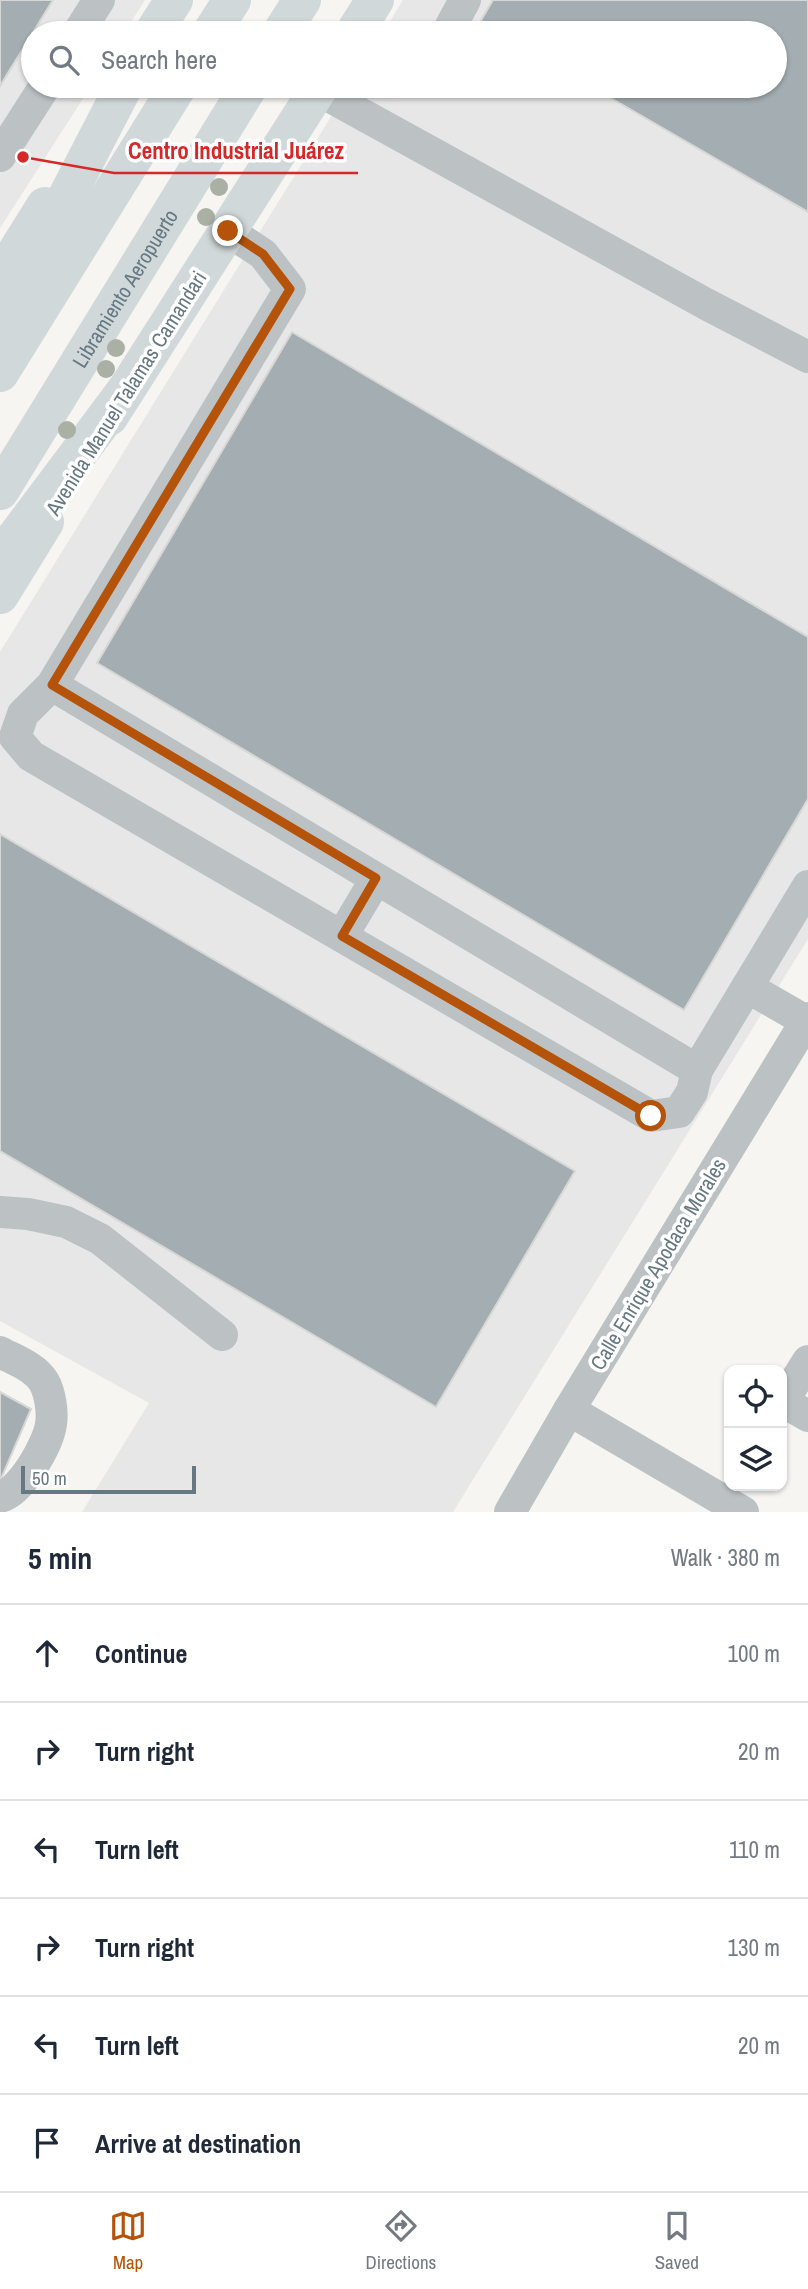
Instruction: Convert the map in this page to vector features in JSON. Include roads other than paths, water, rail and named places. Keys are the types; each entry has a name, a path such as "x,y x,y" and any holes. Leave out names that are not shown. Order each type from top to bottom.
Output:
{"main road":[{"path":"161,21 174,0"},
{"path":"219,21 232,0"},
{"path":"289,21 302,0"},
{"path":"362,21 375,0"},
{"path":"0,278 114,98"},
{"path":"0,326 116,98"},
{"path":"0,373 171,98"},
{"name":"Libramiento Aeropuerto","path":"0,491 242,98"},
{"name":"Avenida Manuel Talamas Camandari","path":"0,595 126,390 313,98"},
{"path":"0,558 126,390"}],"street":[{"path":"86,21 99,0"},
{"path":"454,21 465,0"},
{"path":"0,156 37,98"},
{"path":"337,98 808,358"},
{"path":"228,231 263,254 290,289 52,685 23,714 15,737 31,756 651,1116 679,1112 692,1092 698,1070 808,886"},
{"path":"52,685 698,1070"},
{"path":"342,936 376,878"},
{"path":"747,987 807,1019"},
{"name":"Calle Enrique Apodaca Morales","path":"510,1512 807,1019"},
{"path":"0,1212 28,1214 65,1222 100,1239 222,1335"},
{"path":"0,1352 40,1376 49,1394 51,1424 40,1452 18,1486 0,1497"},
{"path":"787,1393 808,1361"},
{"path":"787,1404 808,1416"},
{"path":"569,1410 743,1512"}],"place":[{"name":"Centro Industrial Juárez","path":"23,157"}]}
